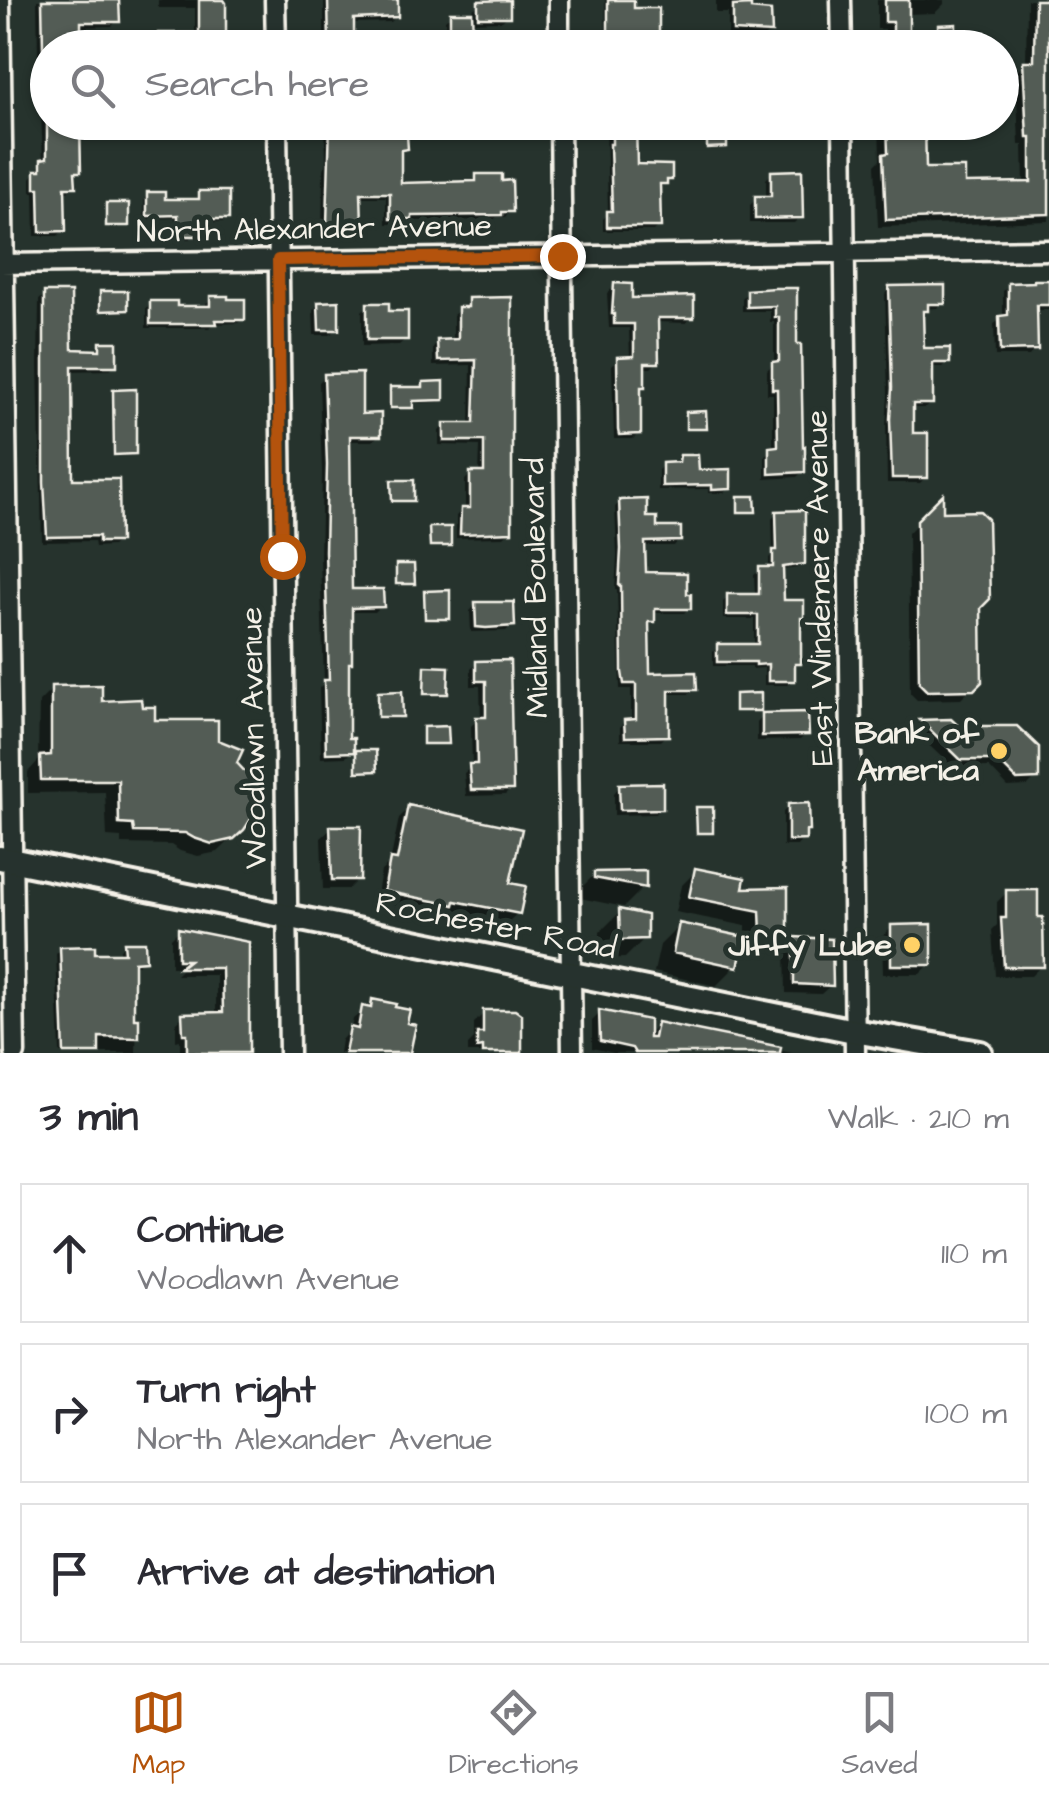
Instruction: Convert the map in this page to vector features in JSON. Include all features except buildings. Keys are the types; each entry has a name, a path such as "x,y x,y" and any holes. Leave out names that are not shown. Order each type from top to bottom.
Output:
{"main road":[{"name":"Rochester Road","path":"6,860 570,974 855,1042 980,1053"}],"street":[{"path":"0,0 6,860 15,1053"},
{"path":"275,0 276,30"},
{"path":"558,0 559,30"},
{"path":"842,0 842,30"},
{"name":"Woodlawn Avenue","path":"277,140 289,1053"},
{"name":"Midland Boulevard","path":"560,140 572,1053"},
{"name":"East Windemere Avenue","path":"843,140 855,1042"},
{"name":"North Alexander Avenue","path":"2,264 1049,250"}],"place":[{"name":"Bank of America","path":"999,751"},
{"name":"Jiffy Lube","path":"912,945"}],"route":[{"path":"282,556 278,260 562,256"}]}
